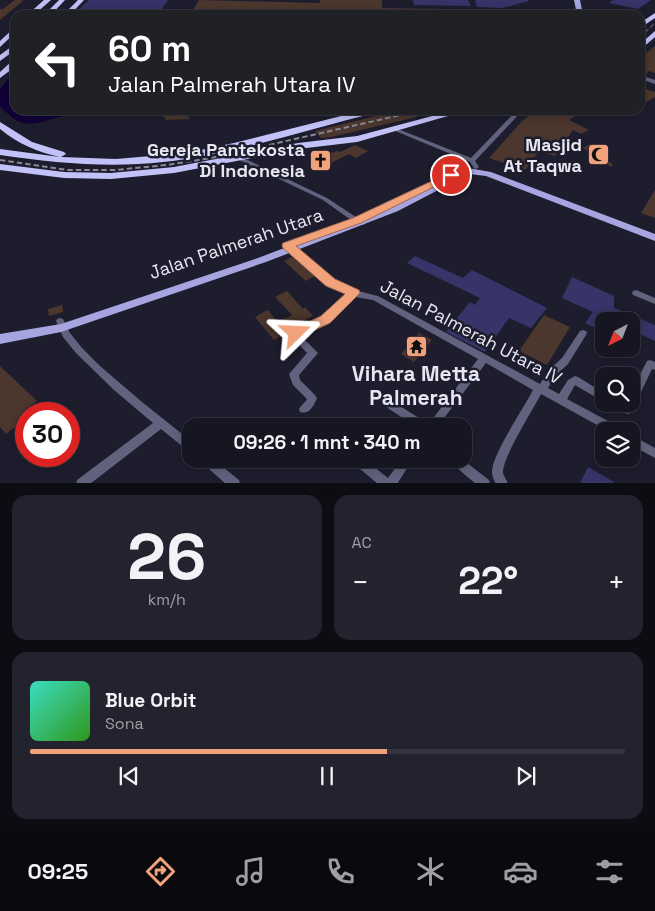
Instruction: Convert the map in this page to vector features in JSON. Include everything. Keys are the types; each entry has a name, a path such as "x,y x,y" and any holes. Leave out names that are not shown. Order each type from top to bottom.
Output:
{"highway":[{"path":"36,10 48,0"},
{"path":"46,10 57,0"},
{"path":"52,10 62,0"},
{"path":"61,10 70,0"},
{"path":"71,10 81,0"},
{"path":"645,43 655,33"},
{"path":"0,45 10,34"},
{"path":"0,51 10,43"},
{"path":"0,59 10,50"},
{"path":"0,66 10,57"},
{"path":"0,76 10,67"},
{"path":"0,152 40,158 148,160 186,156 355,115"},
{"path":"0,167 64,175 111,176 174,170 298,146 356,139 448,115"},
{"path":"0,125 18,138 43,150 101,159"}],"main road":[{"name":"Jalan Palmerah Utara","path":"2,335 61,325 239,266 394,209 472,166"},
{"path":"472,166 525,183 655,234"},
{"path":"472,166 482,172 655,238"}],"street":[{"path":"396,130 472,166 516,115"},
{"path":"237,157 325,200 359,222"},
{"name":"Jalan Palmerah Utara IV","path":"289,247 331,282 354,293 375,298 601,422"},
{"path":"636,292 655,300"},
{"path":"304,409 310,404 312,398 296,382 294,374 313,354 294,336 326,320 354,293"},
{"path":"61,325 87,361 182,440"},
{"path":"502,483 498,476 498,469 513,436 540,388 552,373 561,367 584,333"},
{"path":"438,418 484,359"},
{"path":"640,385 650,364 655,366"},
{"path":"561,400 571,383 575,380 595,392"},
{"path":"389,404 411,418"},
{"path":"82,483 161,423"},
{"path":"640,445 655,453"},
{"path":"216,468 234,483"},
{"path":"368,468 387,483"},
{"path":"389,483 401,468"},
{"path":"465,468 484,483"}],"shaded area":[{"path":"89,0 168,0 161,10 78,10"},
{"path":"413,0 468,0 471,6 414,5"},
{"path":"475,0 529,1 502,8 477,7"},
{"path":"613,0 651,0 638,9 609,3"},
{"path":"10,76 10,115 66,115 36,123 23,123 12,118 0,106 0,89"},
{"path":"415,256 463,278 472,270 547,308 531,328 509,318 485,352 446,332 470,302 475,305 480,298 407,263"},
{"path":"572,277 614,296 614,308 624,312 595,312 595,328 585,323 593,312 562,298"},
{"path":"640,319 655,325 655,341 640,334"},
{"path":"588,467 614,482 580,483"}],"building":[{"path":"15,0 24,0 0,20 0,9 3,9"},
{"path":"199,0 320,3 320,0 382,0 382,8 444,10 221,10 193,10"},
{"path":"655,46 655,73 649,71 645,75 645,54"},
{"path":"645,89 655,92 655,97 646,102"},
{"path":"163,115 187,115 190,119 166,120"},
{"path":"380,115 415,115 417,117 331,137 321,138 315,131"},
{"path":"531,115 577,115 569,120 589,130 581,134 573,130 555,156 539,151 525,170 489,158 522,121"},
{"name":"Masjid At Taqwa","path":"590,144 613,165 611,167 583,148"},
{"path":"355,145 368,151 356,158 349,154 326,167 310,155 326,149 332,153 340,152"},
{"path":"655,190 655,218 641,213"},
{"path":"292,257 315,276 306,281 284,261"},
{"path":"287,291 303,309 305,307 313,316 286,330 287,332 274,340 255,317 268,310 278,322 292,315 275,297"},
{"path":"62,305 63,312 49,316 48,309"},
{"path":"544,315 570,327 547,365 519,351"},
{"name":"Vihara Metta Palmerah","path":"419,333 432,340 414,362 401,354"},
{"path":"0,366 37,401 15,402 15,427 6,434 0,427"}],"railway":[{"path":"645,32 655,23"},
{"path":"0,160 68,170 115,170 167,165 211,158 401,115"}],"place":[{"name":"Masjid At Taqwa","path":"598,155"},
{"name":"Gereja Pantekosta Di Indonesia","path":"321,160"},
{"name":"Vihara Metta Palmerah","path":"416,347"}],"route":[{"path":"296,333 326,320 354,293 322,276 287,245 357,220 394,204 451,175"}]}
